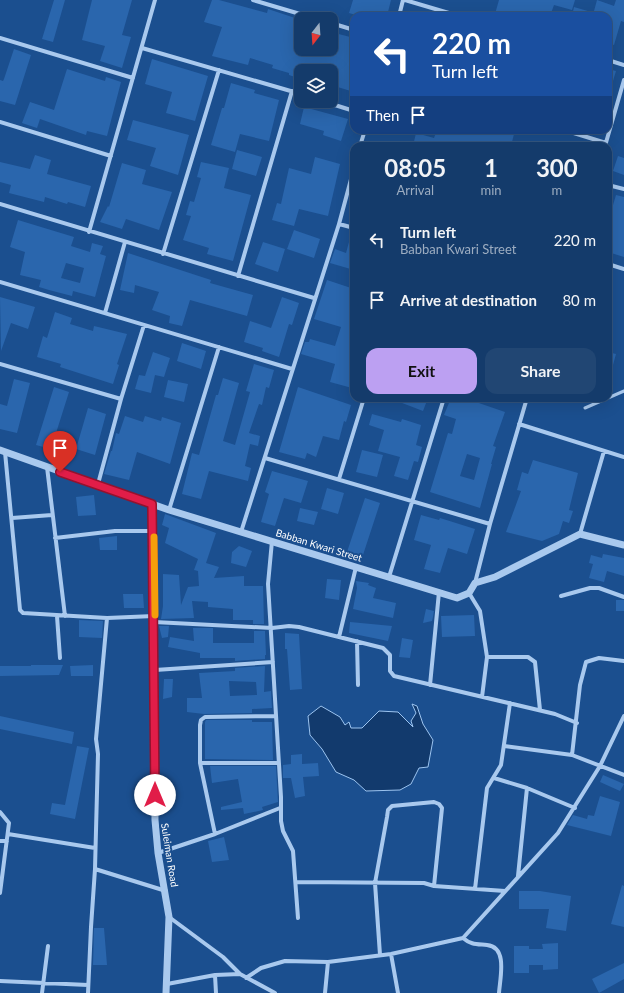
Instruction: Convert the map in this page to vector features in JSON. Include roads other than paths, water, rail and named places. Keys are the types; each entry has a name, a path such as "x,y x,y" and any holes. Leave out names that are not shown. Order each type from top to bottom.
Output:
{"street":[{"path":"89,232 155,0"},
{"path":"253,0 294,12"},
{"path":"400,12 404,0 445,12"},
{"path":"338,25 350,29"},
{"path":"0,38 133,78"},
{"path":"142,48 292,91 238,276"},
{"path":"612,61 624,65"},
{"path":"163,254 219,70"},
{"path":"612,120 624,80"},
{"path":"338,106 350,110"},
{"path":"0,122 111,156"},
{"path":"576,134 599,142"},
{"path":"241,532 314,298 339,224 350,183"},
{"path":"612,185 624,189"},
{"path":"0,204 89,232 314,298"},
{"path":"339,224 350,227"},
{"path":"105,313 125,242"},
{"path":"612,265 624,268"},
{"path":"0,282 292,370"},
{"path":"98,484 121,399 144,325"},
{"path":"169,510 219,347"},
{"path":"0,364 121,399"},
{"path":"339,479 363,402"},
{"path":"389,577 443,402"},
{"path":"482,697 487,657 480,611 469,594 475,583 490,524 526,402"},
{"path":"519,424 624,457"},
{"path":"3,451 12,518 20,610 25,614 154,619 272,628 289,626 299,627 383,648 388,651 390,655 390,671 394,676 540,710 577,723"},
{"name":"Babban Kwari Street","path":"3,451 169,510 457,598 469,594"},
{"path":"580,534 604,451"},
{"path":"265,458 490,524"},
{"path":"47,467 65,616"},
{"name":"Suleiman Road","path":"152,504 154,531 155,820 158,853 166,891 169,917 166,993"},
{"path":"12,518 52,515"},
{"path":"55,538 115,531 154,531"},
{"path":"475,583 495,577 580,534 624,544"},
{"path":"272,541 268,584 272,628 275,716 282,797 280,808 283,832 293,851 297,882 298,918"},
{"path":"339,637 356,567"},
{"path":"561,596 590,588 599,588 624,597"},
{"path":"430,685 439,592"},
{"path":"57,616 60,658"},
{"path":"88,993 96,848 98,754 96,745 108,618"},
{"path":"357,642 358,685"},
{"path":"487,657 528,657 533,659 535,662 540,710"},
{"path":"572,755 577,723 580,685 586,662 599,658 624,661"},
{"path":"154,670 273,662"},
{"path":"475,888 487,788 501,765 510,703"},
{"path":"215,834 200,763 201,720 206,717 275,716"},
{"path":"246,978 261,968 285,961 328,962 391,954 463,938 518,876 550,844 575,808 600,766 624,716"},
{"path":"504,746 572,755 624,775"},
{"path":"200,763 279,763"},
{"path":"494,778 527,788 575,808"},
{"path":"518,876 527,788"},
{"path":"380,955 375,883 388,810 392,806 434,802 439,804 442,808 434,886"},
{"path":"158,853 215,834 280,808"},
{"path":"0,812 10,823 0,893"},
{"path":"8,834 96,848"},
{"path":"0,841 7,841"},
{"path":"95,869 166,891"},
{"path":"297,882 424,883 434,886 505,891"},
{"path":"169,917 223,957 240,974 275,993"},
{"path":"463,938 469,943 476,945 489,945 496,948 501,955 499,993"},
{"path":"42,993 48,946"},
{"path":"391,954 398,993"},
{"path":"325,993 328,962"},
{"path":"167,984 215,975 240,974"},
{"path":"215,975 216,993"},
{"path":"0,981 88,985"},
{"path":"263,987 263,993"}],"lane":[{"path":"612,396 624,391"},
{"path":"585,408 599,402"}],"water":[{"path":"412,704 417,706 423,724 433,740 428,767 419,768 411,784 400,790 366,791 354,780 336,772 322,749 310,735 308,716 321,706 340,717 345,725 349,722 351,728 362,728 379,711 398,712 413,727 411,721 416,713"}]}
